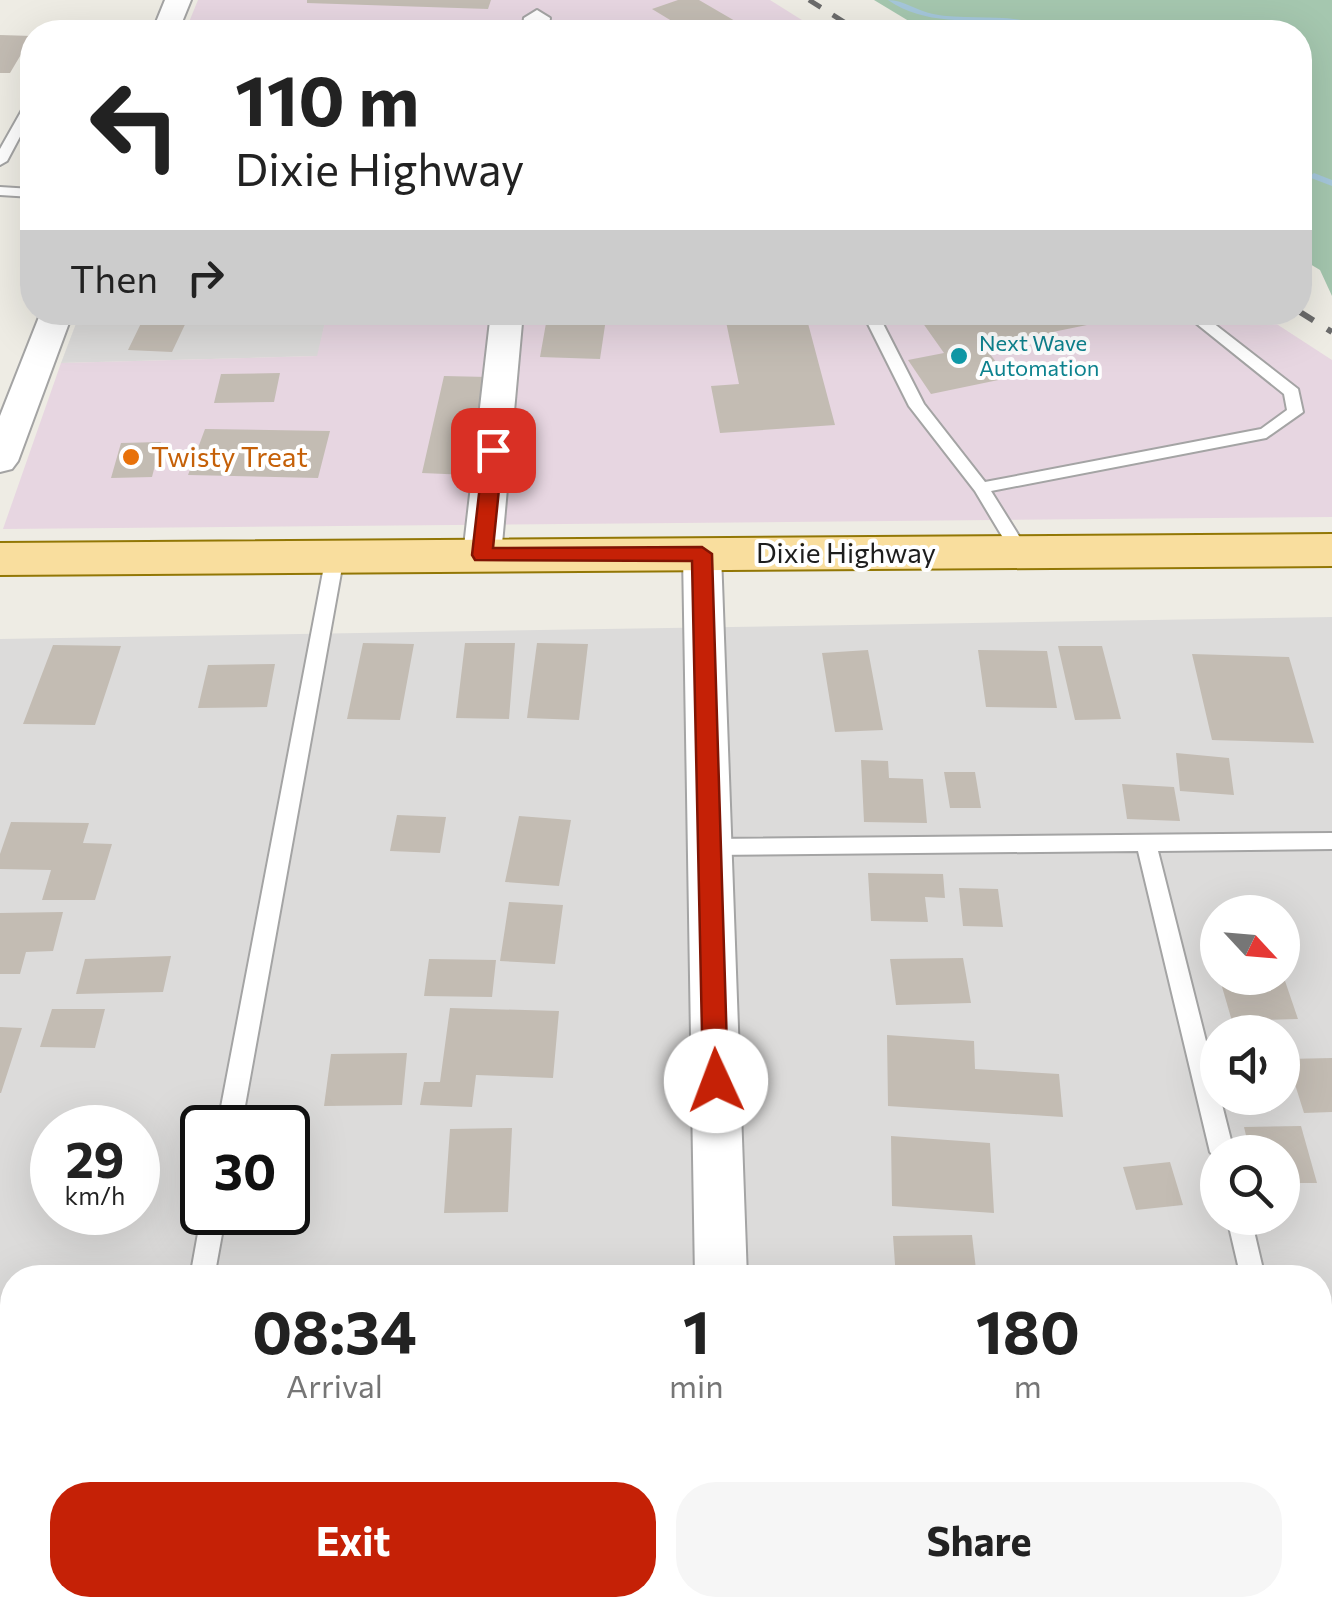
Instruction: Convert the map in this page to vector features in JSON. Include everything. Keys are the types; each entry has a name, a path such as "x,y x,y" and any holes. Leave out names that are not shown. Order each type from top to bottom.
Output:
{"main road":[{"name":"Dixie Highway","path":"0,558 1332,550"}],"street":[{"path":"0,461 52,325"},
{"path":"482,555 506,325"},
{"path":"702,554 720,1265"}],"lane":[{"path":"0,161 20,125"},
{"path":"876,325 917,406 981,488 1020,552"},
{"path":"981,488 1266,433 1295,412 1292,392 1206,325"},
{"path":"234,1105 335,556"},
{"path":"710,847 1332,842"},
{"path":"1146,843 1218,1135"},
{"path":"204,1265 210,1235"},
{"path":"1242,1235 1250,1265"}],"shaded area":[{"path":"198,0 770,0 802,20 190,20"},
{"path":"75,325 324,325 318,356 61,363"},
{"path":"324,325 1278,325 1332,360 1332,517 3,529 61,363 317,356"},
{"path":"1332,617 1332,1265 0,1265 0,639"}],"green space":[{"path":"874,0 1332,0 1332,296 1320,270 1312,265 1312,20 907,20"}],"building":[{"path":"307,0 491,0 488,9"},
{"path":"678,0 699,0 733,20 670,20 652,9"},
{"path":"0,35 20,36 20,56 10,73 0,73"},
{"path":"140,325 185,325 172,352 128,350"},
{"path":"546,325 605,325 600,359 540,357"},
{"path":"727,325 808,325 835,425 720,433 711,386 739,384"},
{"name":"Next Wave Automation","path":"924,325 1087,325 984,346 1008,378 931,394 908,360 944,353"},
{"path":"280,373 274,402 214,403 221,374"},
{"path":"444,376 488,377 468,475 422,473"},
{"path":"205,429 330,431 318,478 188,475"},
{"path":"161,442 152,477 111,478 121,443"},
{"path":"363,643 414,644 400,720 347,719"},
{"path":"465,643 515,643 509,719 456,718"},
{"path":"537,643 588,644 579,720 527,718"},
{"path":"53,645 121,646 95,725 23,724"},
{"path":"1058,646 1102,646 1121,719 1075,720"},
{"path":"868,650 883,730 835,732 822,653"},
{"path":"978,650 1047,651 1057,708 986,707"},
{"path":"1192,654 1289,657 1314,743 1212,740"},
{"path":"275,664 267,707 198,708 208,665"},
{"path":"1176,753 1229,758 1234,795 1180,791"},
{"path":"861,760 888,761 889,778 923,779 927,823 864,822"},
{"path":"944,772 975,772 981,808 950,808"},
{"path":"1122,784 1174,787 1180,821 1127,819"},
{"path":"397,815 446,817 440,853 390,851"},
{"path":"519,816 571,820 559,886 505,882"},
{"path":"11,822 89,823 83,843 112,844 95,900 42,900 51,870 0,869 0,854"},
{"path":"868,873 943,874 945,898 925,897 928,922 871,921"},
{"path":"959,888 998,889 1003,927 963,926"},
{"path":"509,902 563,905 555,964 500,961"},
{"path":"63,912 53,951 26,952 20,974 0,974 0,913"},
{"path":"171,956 163,992 76,994 85,959"},
{"path":"963,958 971,1003 896,1005 890,959"},
{"path":"429,959 496,960 492,997 424,996"},
{"path":"1224,995 1290,995 1297,1015 1230,1015"},
{"path":"450,1008 559,1011 553,1078 476,1075 472,1107 420,1105 424,1082 440,1082"},
{"path":"52,1009 105,1009 95,1048 40,1047"},
{"path":"0,1027 22,1028 1,1093 0,1093"},
{"path":"887,1035 974,1041 975,1069 1059,1074 1063,1117 888,1106"},
{"path":"407,1053 402,1105 324,1106 331,1054"},
{"path":"1332,1058 1332,1112 1304,1113 1300,1100 1300,1059"},
{"path":"1301,1126 1317,1183 1300,1183 1300,1135 1246,1135 1244,1127"},
{"path":"512,1128 508,1212 444,1213 450,1129"},
{"path":"891,1136 990,1143 994,1213 892,1206"},
{"path":"1170,1162 1183,1205 1136,1210 1123,1167"},
{"path":"972,1235 975,1265 895,1265 893,1236"}],"waterway":[{"path":"892,0 931,16 993,20"},
{"path":"1314,176 1332,183"}],"railway":[{"path":"809,0 841,20"},
{"path":"1312,320 1332,332"}],"place":[{"name":"Next Wave Automation","path":"959,356"},
{"name":"Twisty Treat","path":"131,457"}],"route":[{"path":"493,450 482,555 702,554 716,1081"}]}
